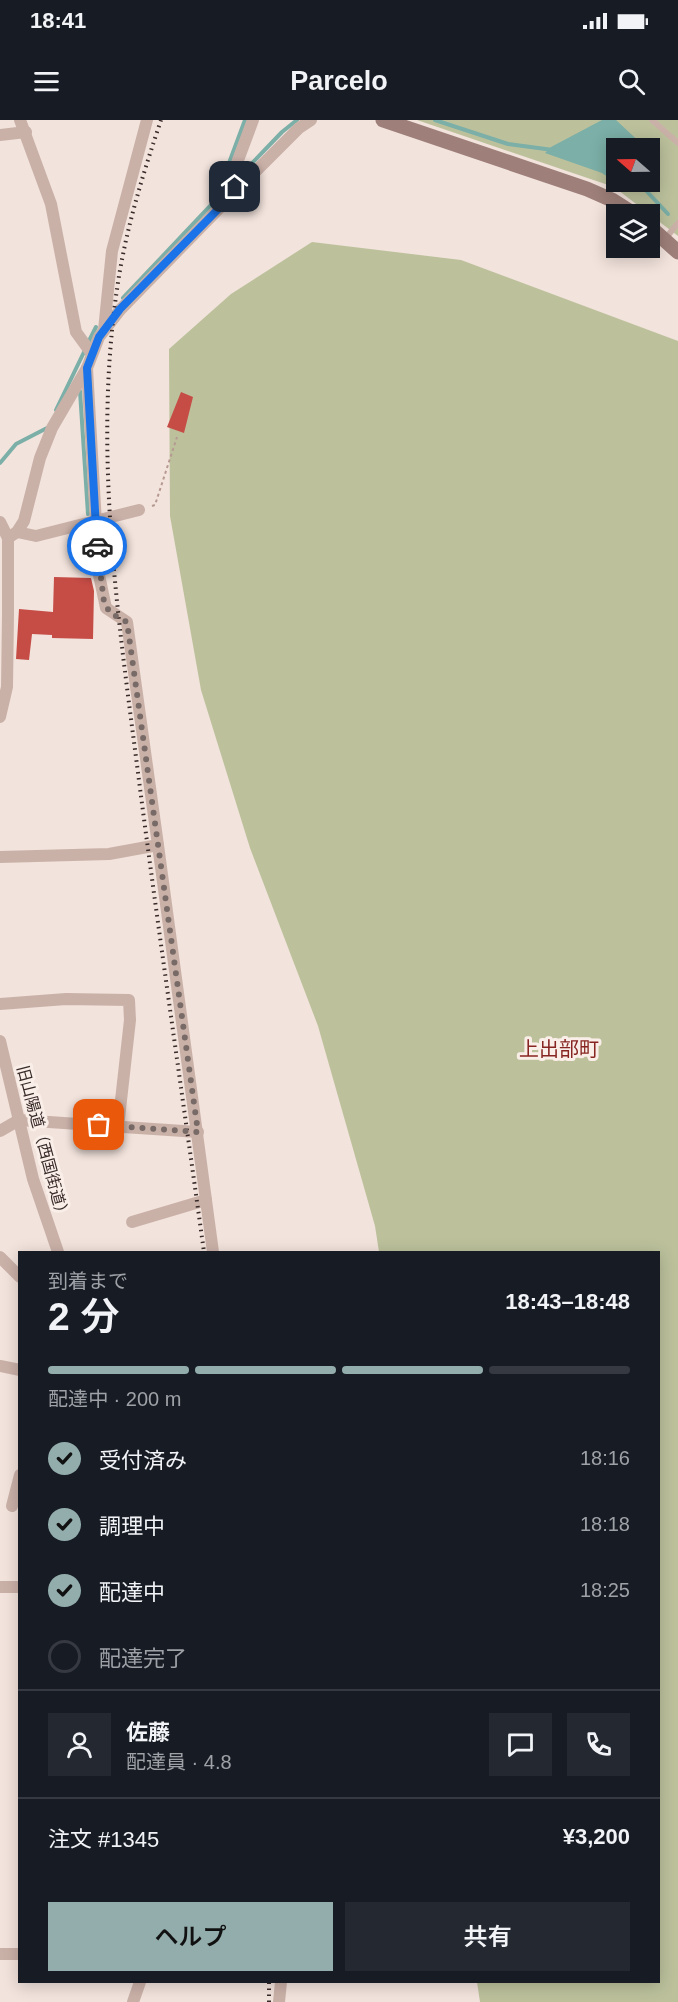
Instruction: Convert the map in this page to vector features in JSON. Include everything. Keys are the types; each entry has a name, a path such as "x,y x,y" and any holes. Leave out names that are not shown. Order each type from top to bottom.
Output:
{"main road":[{"path":"383,120 587,189 618,204"},
{"path":"672,230 678,252"}],"street":[{"path":"20,120 51,204 74,323 88,350 95,521 104,602 110,613 127,622 213,1251"},
{"path":"104,330 112,251 147,120"},
{"path":"234,186 253,120"},
{"path":"88,350 120,309 234,186 311,120"},
{"path":"0,135 26,132"},
{"path":"0,717 6,687 4,615 12,535 28,510 40,458 52,428 87,368"},
{"path":"0,522 12,535 36,536 139,510"},
{"path":"0,856 109,854 158,845"},
{"path":"0,1004 66,999 129,1000 130,1020 118,1127"},
{"name":"旧山陽道（西国街道）","path":"0,1041 33,1179 58,1251"},
{"path":"0,1131 19,1120 198,1132"},
{"path":"132,1222 206,1200"},
{"path":"0,1257 18,1274"},
{"path":"0,1366 18,1370"},
{"path":"12,1506 18,1483"},
{"path":"0,1587 18,1587"},
{"path":"0,1954 18,1954"},
{"path":"133,2002 140,1983"},
{"path":"279,2002 281,1983"}],"lane":[{"path":"652,120 678,143"}],"path":[{"path":"156,502 177,437"}],"green space":[{"path":"417,120 678,120 678,236 660,222 660,204 636,204 621,192 660,192 660,138 606,138 606,184"},
{"path":"312,242 461,260 678,341 678,2002 480,2002 477,1983 660,1983 660,1251 379,1251 375,1226 318,1026 250,848 201,690 170,516 169,349 231,294"}],"water":[{"path":"602,120 616,120 635,138 606,138 606,176 545,153 551,147"}],"building":[{"path":"181,392 193,397 184,433 167,427"},
{"path":"54,577 91,578 94,591 93,639 52,638 52,635 32,634 29,660 16,659 19,609 53,612"}],"waterway":[{"path":"216,198 245,120"},
{"path":"236,180 282,132 297,120"},
{"path":"435,120 508,144 553,150"},
{"path":"123,298 230,185"},
{"path":"647,192 668,214"},
{"path":"88,343 96,327"},
{"path":"56,410 85,350"},
{"path":"80,391 88,514"},
{"path":"0,463 16,444 47,428"},
{"path":"89,528 91,547"}],"railway":[{"path":"161,120 137,197 119,276 111,341 108,471 111,536 124,666 204,1251"},
{"path":"269,1983 269,2002"}],"way so far":[{"path":"97,546 99,575 106,608 110,613 127,622 198,1132 99,1125"}],"district":[{"name":"上出部町","path":"559,1049"}],"route":[{"path":"97,546 87,368 99,337 120,309 236,191 235,187"}]}
